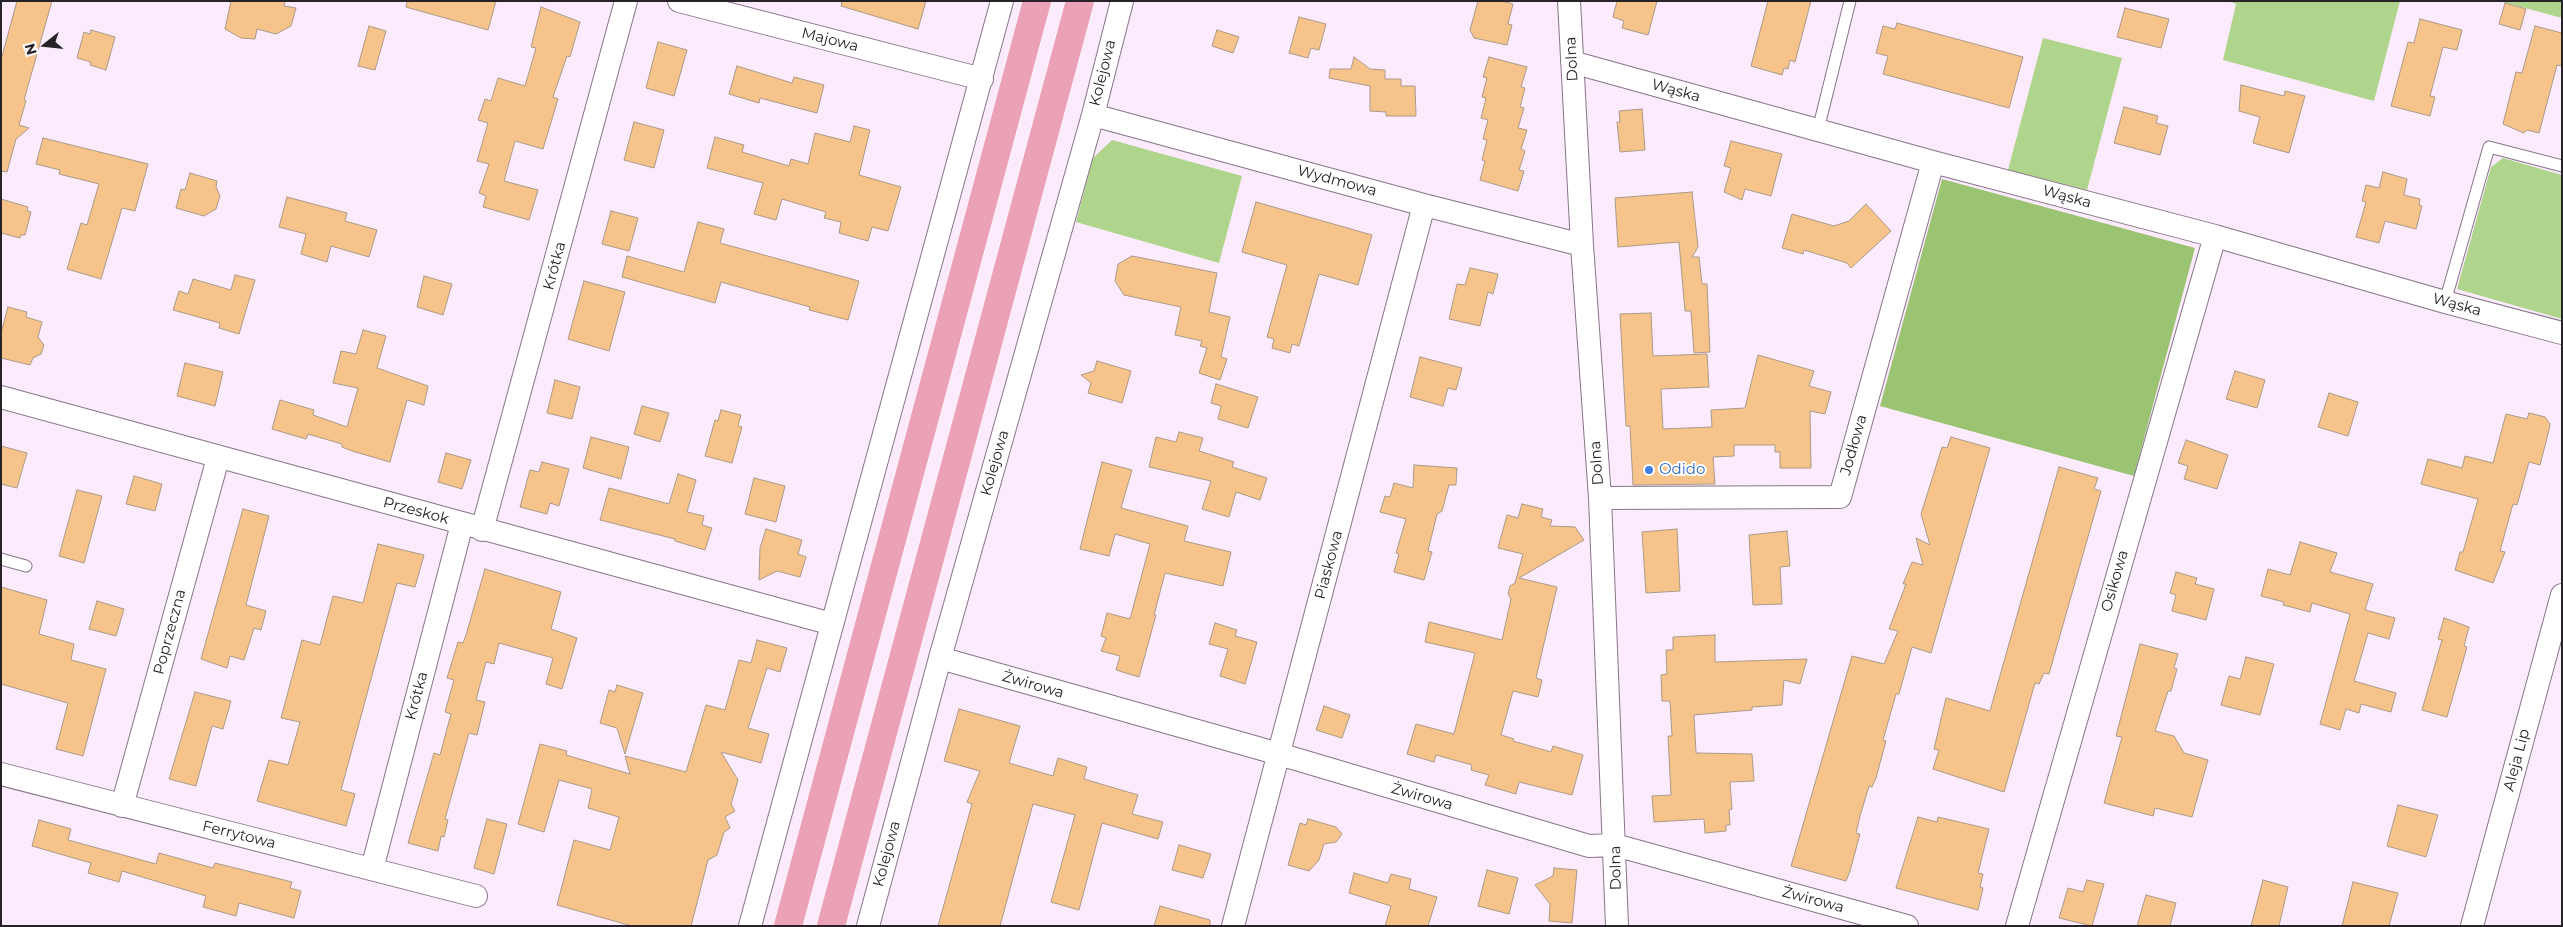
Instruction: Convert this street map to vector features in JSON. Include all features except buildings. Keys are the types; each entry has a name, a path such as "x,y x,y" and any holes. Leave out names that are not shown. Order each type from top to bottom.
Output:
{"highway":[{"path":"788,926 1037,1"},
{"path":"831,926 1080,1"}],"street":[{"name":"Krótka","path":"372,869 626,1"},
{"name":"Majowa","path":"679,1 982,79"},
{"path":"750,926 1002,1"},
{"name":"Kolejowa","path":"868,926 940,658 1093,115 1122,1"},
{"name":"Dolna","path":"1570,1 1582,245 1600,498 1617,926"},
{"name":"Wąska","path":"1572,62 1933,162 2215,236 2445,302 2562,333"},
{"name":"Wydmowa","path":"1093,115 1424,205 1582,245"},
{"name":"Jodłowa","path":"1600,498 1840,497 1933,162"},
{"name":"Piaskowa","path":"1233,926 1424,205"},
{"name":"Osikowa","path":"2017,926 2215,236"},
{"name":"Przeskok","path":"1,397 218,458 832,624"},
{"name":"Poprzeczna","path":"122,806 218,458"},
{"name":"Aleja Lip","path":"2472,926 2562,595"},
{"name":"Żwirowa","path":"940,658 1278,754 1589,846 1615,845 1906,926"},
{"name":"Ferrytowa","path":"1,774 476,896"}],"lane":[{"path":"1818,130 1850,1"},
{"path":"2445,302 2489,147 2562,166"},
{"path":"1,559 26,566"}],"green space":[{"path":"2229,1 2400,1 2374,101 2223,60 2236,4"},
{"path":"2499,1 2562,1 2562,18"},
{"path":"2043,38 2122,58 2087,190 2008,170"},
{"path":"1112,140 1242,176 1219,263 1076,222 1093,158"},
{"path":"2503,158 2562,175 2562,319 2457,289 2491,167"},
{"path":"1942,179 2195,248 2134,476 1880,406"}],"place":[{"name":"Odido","path":"1649,470"}]}
